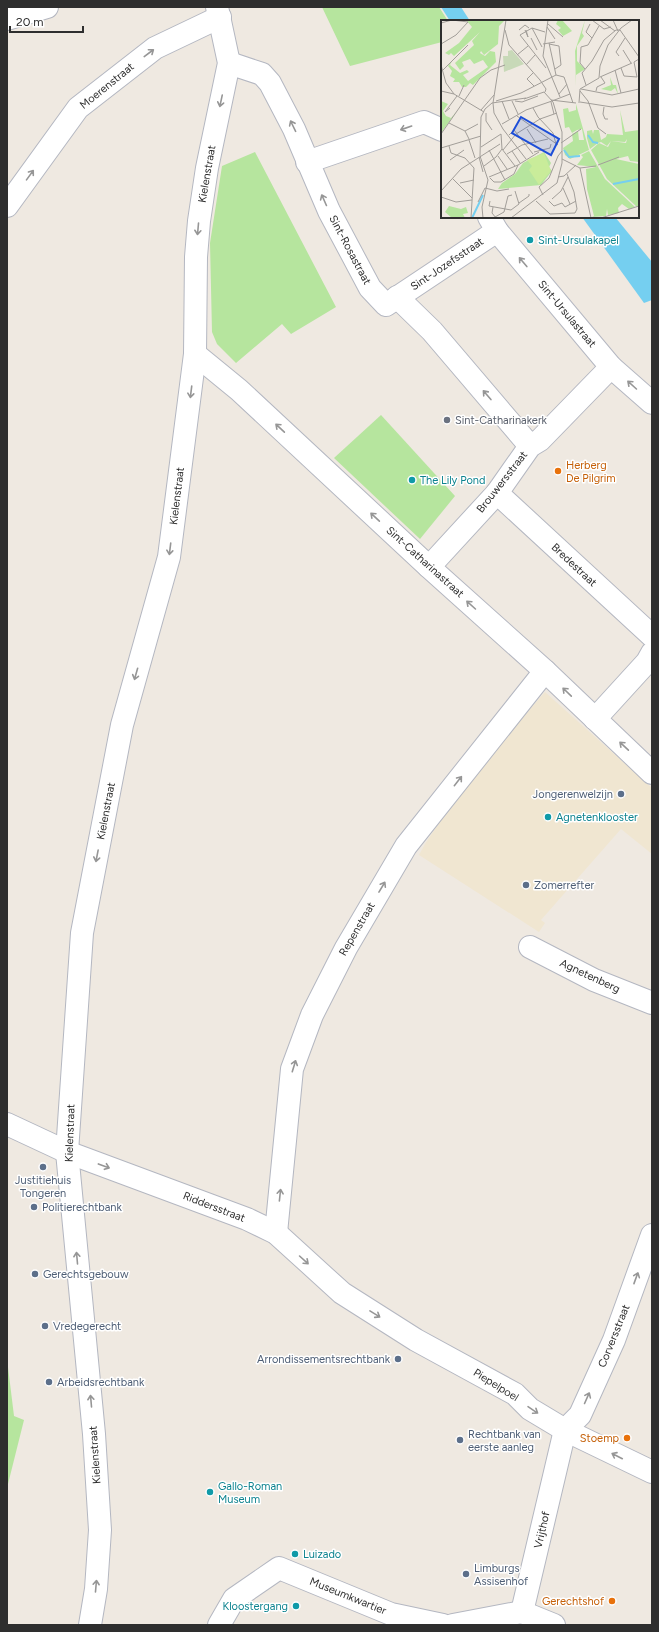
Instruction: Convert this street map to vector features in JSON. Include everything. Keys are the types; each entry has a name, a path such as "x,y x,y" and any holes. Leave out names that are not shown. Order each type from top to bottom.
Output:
{"street":[{"path":"7,19 47,7"},
{"name":"Kielenstraat","path":"90,1625 96,1589 100,1530 94,1434 67,1152 82,933 122,725 169,557 196,354 196,257 199,221 207,168 229,63 219,12"},
{"name":"Moerenstraat","path":"7,206 78,108 155,48 219,12"},
{"name":"Sint-Rosastraat","path":"229,63 262,74 270,83 294,129 329,211 370,288 386,305 397,297"},
{"path":"308,162 424,122 441,130"},
{"name":"Sint-Jozefsstraat","path":"397,297 493,224"},
{"name":"Sint-Ursulastraat","path":"493,224 611,367 652,403"},
{"path":"397,297 432,331 530,446"},
{"name":"Sint-Catharinastraat","path":"196,354 239,390 429,567 545,670 595,720 652,773"},
{"name":"Brouwersstraat","path":"429,567 497,493 530,446 540,440 611,367"},
{"name":"Bredestraat","path":"497,493 652,636"},
{"path":"595,720 650,661"},
{"name":"Repenstraat","path":"276,1233 292,1069 312,1015 346,948 406,846 545,670"},
{"name":"Agnetenberg","path":"530,947 594,980 652,1003"},
{"name":"Riddersstraat","path":"7,1124 67,1152 247,1219 276,1233 342,1293"},
{"name":"Corversstraat","path":"565,1430 580,1415 614,1340 652,1236"},
{"name":"Piepelpoel","path":"342,1293 416,1340 515,1394 530,1409 565,1430 652,1472"},
{"name":"Vrijthof","path":"539,1620 565,1430"},
{"name":"Museumkwartier","path":"219,1625 234,1599 279,1568 398,1620 443,1625"},
{"path":"453,1625 539,1620"}],"shaded area":[{"name":"Agnetenklooster","path":"545,692 652,788 652,854 621,829 541,920 545,923 539,932 419,855 451,805 502,741"}],"green space":[{"path":"322,7 439,7 447,20 441,20 441,42 350,66"},
{"path":"255,152 336,307 291,334 282,324 236,363 217,344 212,332 210,243 222,166"},
{"path":"381,415 455,496 420,539 334,458"},
{"path":"7,1359 14,1416 24,1420 8,1484 7,1484"}],"water":[{"path":"441,7 461,7 469,20 449,20"},
{"path":"583,218 616,218 652,262 652,300 644,303"}],"place":[{"name":"Sint-Ursulakapel","path":"530,240"},
{"name":"Sint-Catharinakerk","path":"447,420"},
{"name":"Herberg De Pilgrim","path":"558,471"},
{"name":"The Lily Pond","path":"412,480"},
{"name":"Jongerenwelzijn","path":"621,794"},
{"name":"Agnetenklooster","path":"548,817"},
{"name":"Zomerrefter","path":"526,885"},
{"name":"Justitiehuis Tongeren","path":"43,1167"},
{"name":"Politierechtbank","path":"34,1207"},
{"name":"Gerechtsgebouw","path":"35,1274"},
{"name":"Vredegerecht","path":"45,1326"},
{"name":"Arrondissementsrechtbank","path":"398,1359"},
{"name":"Arbeidsrechtbank","path":"49,1382"},
{"name":"Stoemp","path":"627,1438"},
{"name":"Rechtbank van eerste aanleg","path":"460,1440"},
{"name":"Gallo-Roman Museum","path":"210,1492"},
{"name":"Luizado","path":"295,1554"},
{"name":"Limburgs Assisenhof","path":"466,1574"},
{"name":"Gerechtshof","path":"612,1601"},
{"name":"Kloostergang","path":"296,1606"}]}
